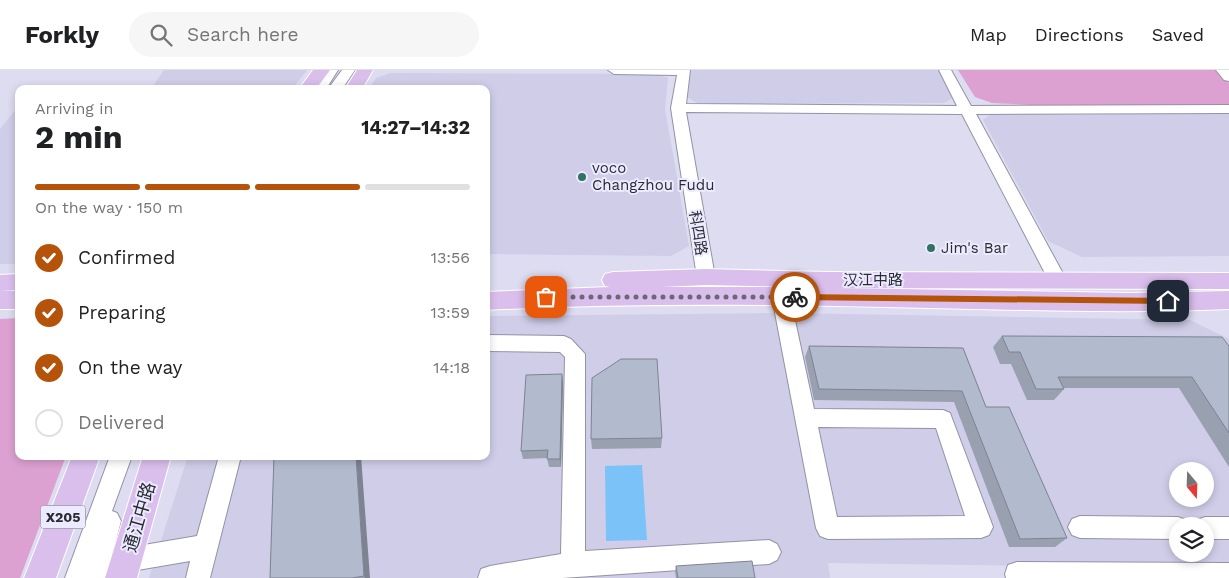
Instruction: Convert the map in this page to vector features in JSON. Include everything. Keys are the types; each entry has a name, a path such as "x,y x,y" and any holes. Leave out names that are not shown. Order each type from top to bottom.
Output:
{"main road":[{"path":"310,85 322,70"},
{"path":"356,85 365,70"},
{"name":"汉江中路","path":"490,284 706,277 828,280 1057,279 1228,297"},
{"path":"0,282 15,282"},
{"name":"汉江中路","path":"490,301 565,296 1228,297"},
{"path":"0,300 15,300"},
{"name":"X205","path":"40,578 84,460"},
{"name":"通江中路","path":"123,569 156,460"}],"street":[{"path":"322,85 332,70"},
{"path":"338,85 349,70"},
{"path":"614,70 684,70"},
{"name":"科四路","path":"684,70 678,108 706,277"},
{"path":"946,70 1057,279"},
{"path":"1222,70 1229,77"},
{"path":"678,108 966,108 1069,111 1229,108"},
{"path":"781,296 828,528 982,528 943,418 807,418"},
{"path":"490,343 564,344 575,354 573,564"},
{"path":"77,578 119,460"},
{"path":"94,578 103,538 130,460"},
{"path":"198,578 229,460"},
{"path":"1080,528 1169,528"},
{"path":"1214,528 1229,528"},
{"path":"123,569 207,546"},
{"path":"490,578 573,564 769,552"},
{"path":"1018,576 1229,574"}],"shaded area":[{"path":"164,70 307,70 295,85 154,85"},
{"path":"691,70 940,70 955,97 944,103 699,104 687,97"},
{"path":"958,70 1216,70 1229,83 1229,105 1069,107 992,103 975,97"},
{"name":"voco Changzhou Fudu","path":"390,73 657,74 668,78 665,109 689,246 671,256 490,254 490,85 372,85 376,78"},
{"path":"15,110 15,264 0,264 0,129"},
{"path":"994,112 1071,115 1229,112 1229,256 1082,257 1048,241 983,120"},
{"path":"784,313 1190,320 1229,339 1229,565 1030,566 828,563 830,578 149,578 187,460 490,460 490,316"},
{"path":"15,318 15,460 64,460 20,578 0,578 0,319"}],"water":[{"path":"642,465 647,540 606,541 605,466"}],"building":[{"path":"1002,336 1222,337 1229,346 1229,433 1192,377 1058,377 1064,389 1036,389 1020,352 1009,352"},
{"path":"809,346 963,348 986,407 1009,407 1067,538 1020,539 962,391 819,389"},
{"path":"621,359 657,359 662,438 591,439 592,378"},
{"path":"562,374 560,459 547,459 548,450 521,451 526,375"},
{"path":"274,460 356,460 364,576 352,578 270,578"},
{"path":"752,561 755,578 678,578 676,566"}],"way so far":[{"path":"546,297 795,297"}],"place":[{"name":"voco Changzhou Fudu","path":"582,177"},
{"name":"Jim's Bar","path":"931,248"}],"route":[{"path":"795,297 1168,301"}]}
